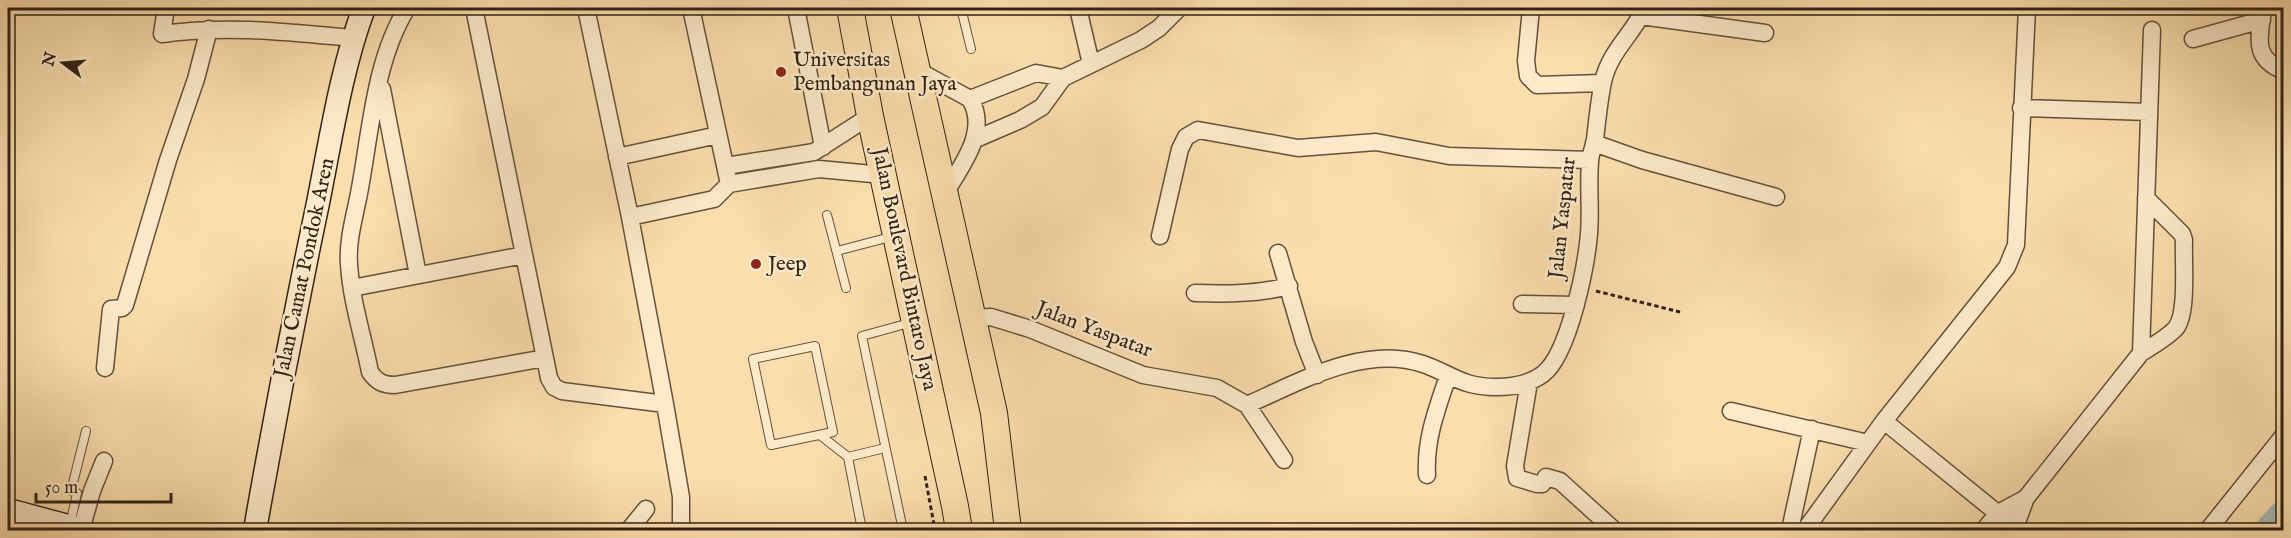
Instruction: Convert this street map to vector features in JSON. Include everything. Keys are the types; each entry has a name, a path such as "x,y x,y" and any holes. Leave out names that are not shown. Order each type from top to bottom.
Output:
{"main road":[{"name":"Jalan Camat Pondok Aren","path":"255,531 282,378 353,38 364,8"},
{"name":"Jalan Boulevard Bintaro Jaya","path":"850,8 870,116 961,527"},
{"path":"903,8 994,413 1007,520 990,531"},
{"path":"8,510 76,530"}],"street":[{"path":"166,8 162,34 232,28 353,38"},
{"path":"407,8 396,24 380,80 349,262 352,288 370,372 376,380 385,385 395,385 545,358"},
{"path":"474,8 549,378 555,387 562,391 665,404"},
{"path":"586,8 630,217 665,404 681,497 681,531"},
{"path":"691,8 729,184"},
{"path":"796,8 819,149 819,169"},
{"path":"1078,8 1091,64"},
{"path":"976,139 1020,120 1042,106 1063,78 1141,40 1179,8"},
{"path":"1531,8 1526,61 1528,76 1537,85 1602,83"},
{"path":"1805,531 1868,442 2012,258 2016,245 2027,8"},
{"path":"1643,12 1765,33"},
{"name":"Jalan Yaspatar","path":"1529,382 1544,373 1557,356 1576,305 1589,235 1590,160 1602,83 1612,56 1643,12"},
{"path":"2193,39 2263,14 2259,45 2262,57 2283,71"},
{"path":"105,368 110,311 113,308 122,308 125,304 168,160 196,79 209,29"},
{"path":"2141,353 2152,30"},
{"path":"917,70 970,99 977,127 976,139 944,195"},
{"path":"970,99 1036,73 1063,78"},
{"path":"380,80 418,275"},
{"path":"2021,108 2149,112"},
{"path":"726,166 819,149 870,116"},
{"path":"1160,236 1180,149 1186,137 1198,130 1298,148 1376,142 1449,156 1590,160"},
{"path":"617,157 718,135"},
{"path":"1594,143 1642,160 1776,197"},
{"path":"630,217 714,199 729,184 819,169 883,175"},
{"path":"1884,421 2016,530 2026,498 2141,353 2174,331 2179,324 2182,311 2184,240 2182,234 2146,198"},
{"path":"1278,253 1304,342 1317,375"},
{"path":"352,288 524,255"},
{"path":"1195,292 1268,291 1289,286"},
{"path":"1522,304 1576,305"},
{"name":"Jalan Yaspatar","path":"974,318 991,317 1030,329 1143,375 1217,388 1247,405"},
{"path":"1284,460 1247,405 1317,375 1364,359 1397,358 1424,364 1460,382 1481,387 1504,387 1529,382 1515,466 1516,478 1537,484 1542,484 1546,477 1560,481 1614,531"},
{"path":"1427,475 1429,434 1448,376"},
{"path":"1731,411 1868,442"},
{"path":"1790,531 1812,429"},
{"path":"2208,531 2283,435"},
{"path":"76,530 104,461"},
{"path":"1984,531 1998,513 2026,498"},
{"path":"629,531 646,509"}],"lane":[{"path":"961,8 971,49"},
{"path":"827,215 846,288"},
{"path":"837,251 896,235"},
{"path":"903,531 862,336 916,321"},
{"path":"820,435 833,432 815,346 753,359 771,445 820,435 848,457 862,531"},
{"path":"76,530 77,493 71,491 86,431"},
{"path":"848,457 885,448"}],"path":[{"path":"1580,287 1680,312"}],"waterway":[{"path":"2272,530 2284,517"}],"place":[{"name":"Universitas Pembangunan Jaya","path":"781,72"},
{"name":"Jeep","path":"756,264"}]}
